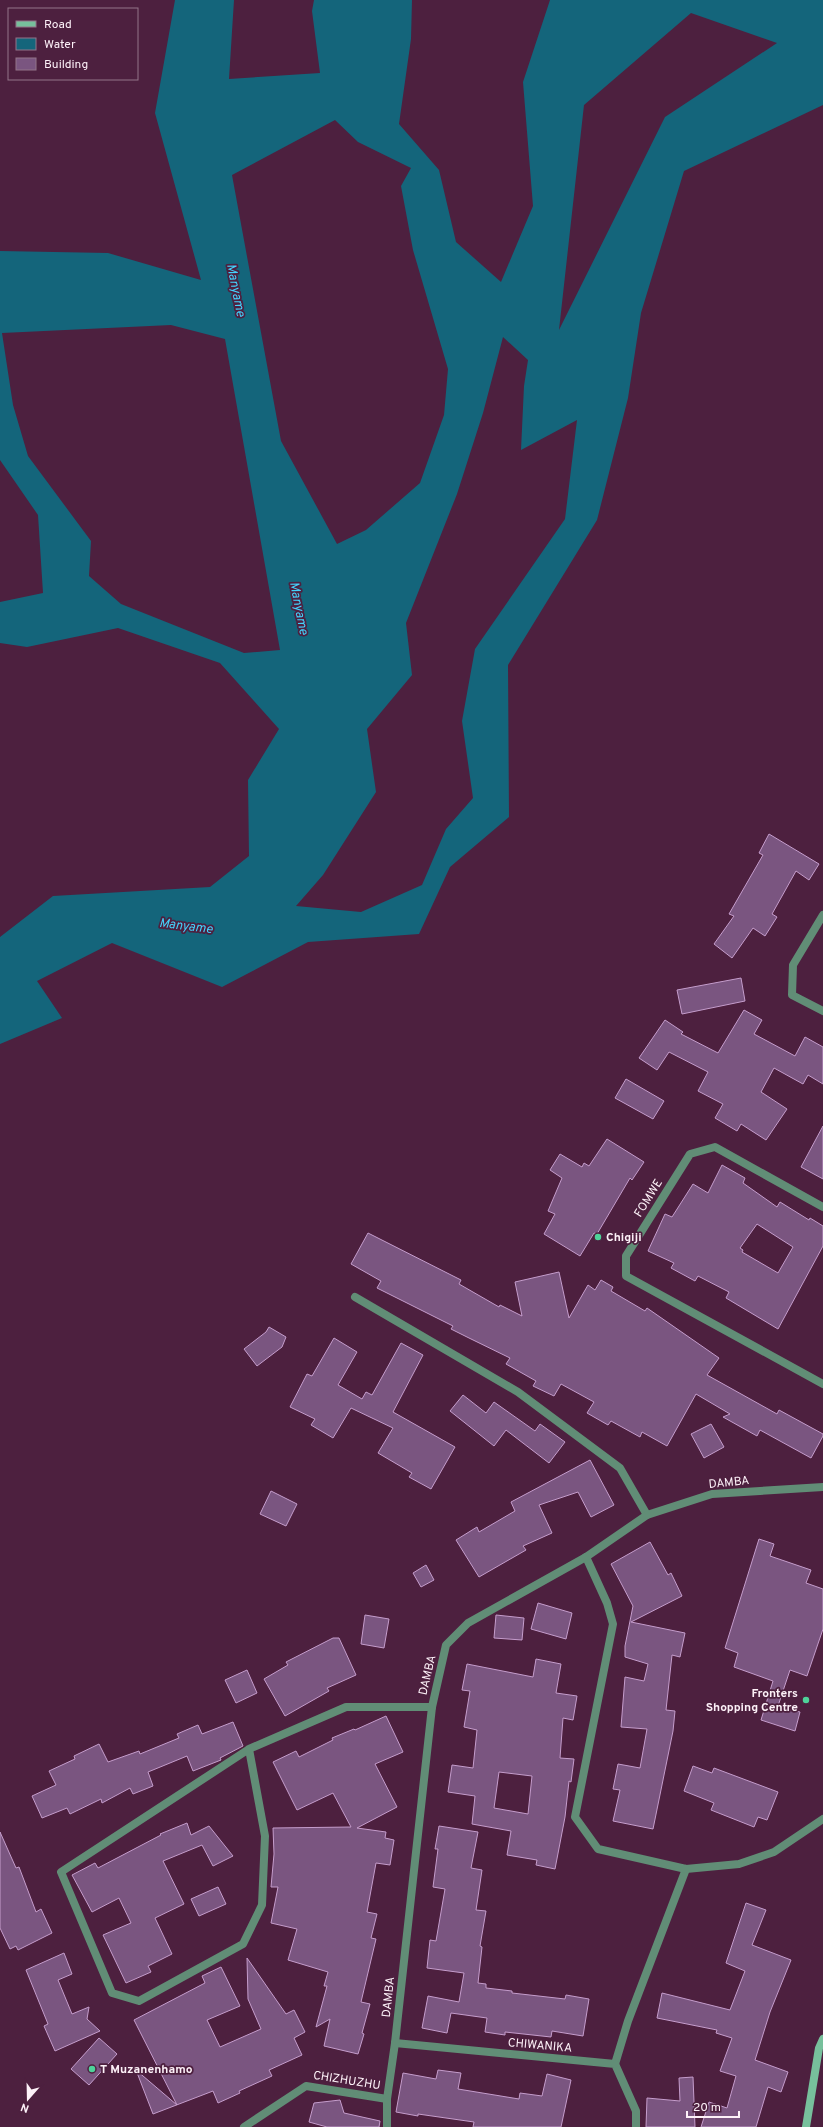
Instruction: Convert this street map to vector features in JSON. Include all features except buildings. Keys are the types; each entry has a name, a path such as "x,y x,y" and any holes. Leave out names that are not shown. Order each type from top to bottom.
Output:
{"street":[{"path":"823,915 793,965 792,995 823,1012"},
{"name":"FOMWE","path":"823,1207 715,1147 690,1154 626,1256 626,1276 823,1384"},
{"path":"355,1297 524,1396 620,1468 646,1515"},
{"name":"DAMBA","path":"387,2127 387,2099 395,2043 432,1707 446,1645 468,1623 586,1557 646,1515 712,1494 823,1487"},
{"path":"586,1557 607,1603 613,1624 575,1817 598,1849 686,1868 739,1864 774,1852 823,1819"},
{"path":"249,1749 265,1836 262,1905 243,1944 140,2001 112,1993 61,1872 249,1749 346,1707 432,1707"},
{"path":"636,2127 636,2111 615,2064 628,2021 686,1868"},
{"path":"806,2127 819,2048 823,2039"},
{"name":"CHIWANIKA","path":"395,2043 615,2064"},
{"name":"CHIZHUZHU","path":"244,2127 306,2086 387,2099"}],"water":[{"name":"Manyame","path":"175,0 234,0 229,79 320,73 312,11 314,0 412,0 411,39 399,124 439,170 456,242 501,282 533,206 523,82 550,0 823,0 823,105 684,171 641,313 628,398 597,520 508,665 509,817 450,867 419,934 308,942 222,987 112,943 37,981 62,1018 0,1044 0,937 53,896 210,887 249,856 248,780 279,729 220,663 118,628 27,647 0,643 0,602 43,593 38,515 0,460 0,251 108,253 201,280 155,113","holes":["691,13 777,43 665,117 559,330 584,105","335,120 358,142 411,168 401,186 413,250 448,369 444,415 420,483 366,530 337,544 281,441 232,175","171,325 225,339 280,650 244,653 121,604 89,576 91,541 28,456 13,405 2,333","503,337 528,360 524,386 521,450 577,420 565,519 475,649 462,721 473,798 446,829 422,885 361,912 296,906 323,875 376,792 367,729 412,675 406,623 457,494 483,413"]}],"place":[{"name":"Chigiji","path":"598,1237"},
{"name":"Fronters Shopping Centre","path":"806,1700"},
{"name":"T Muzanenhamo","path":"92,2069"}]}
